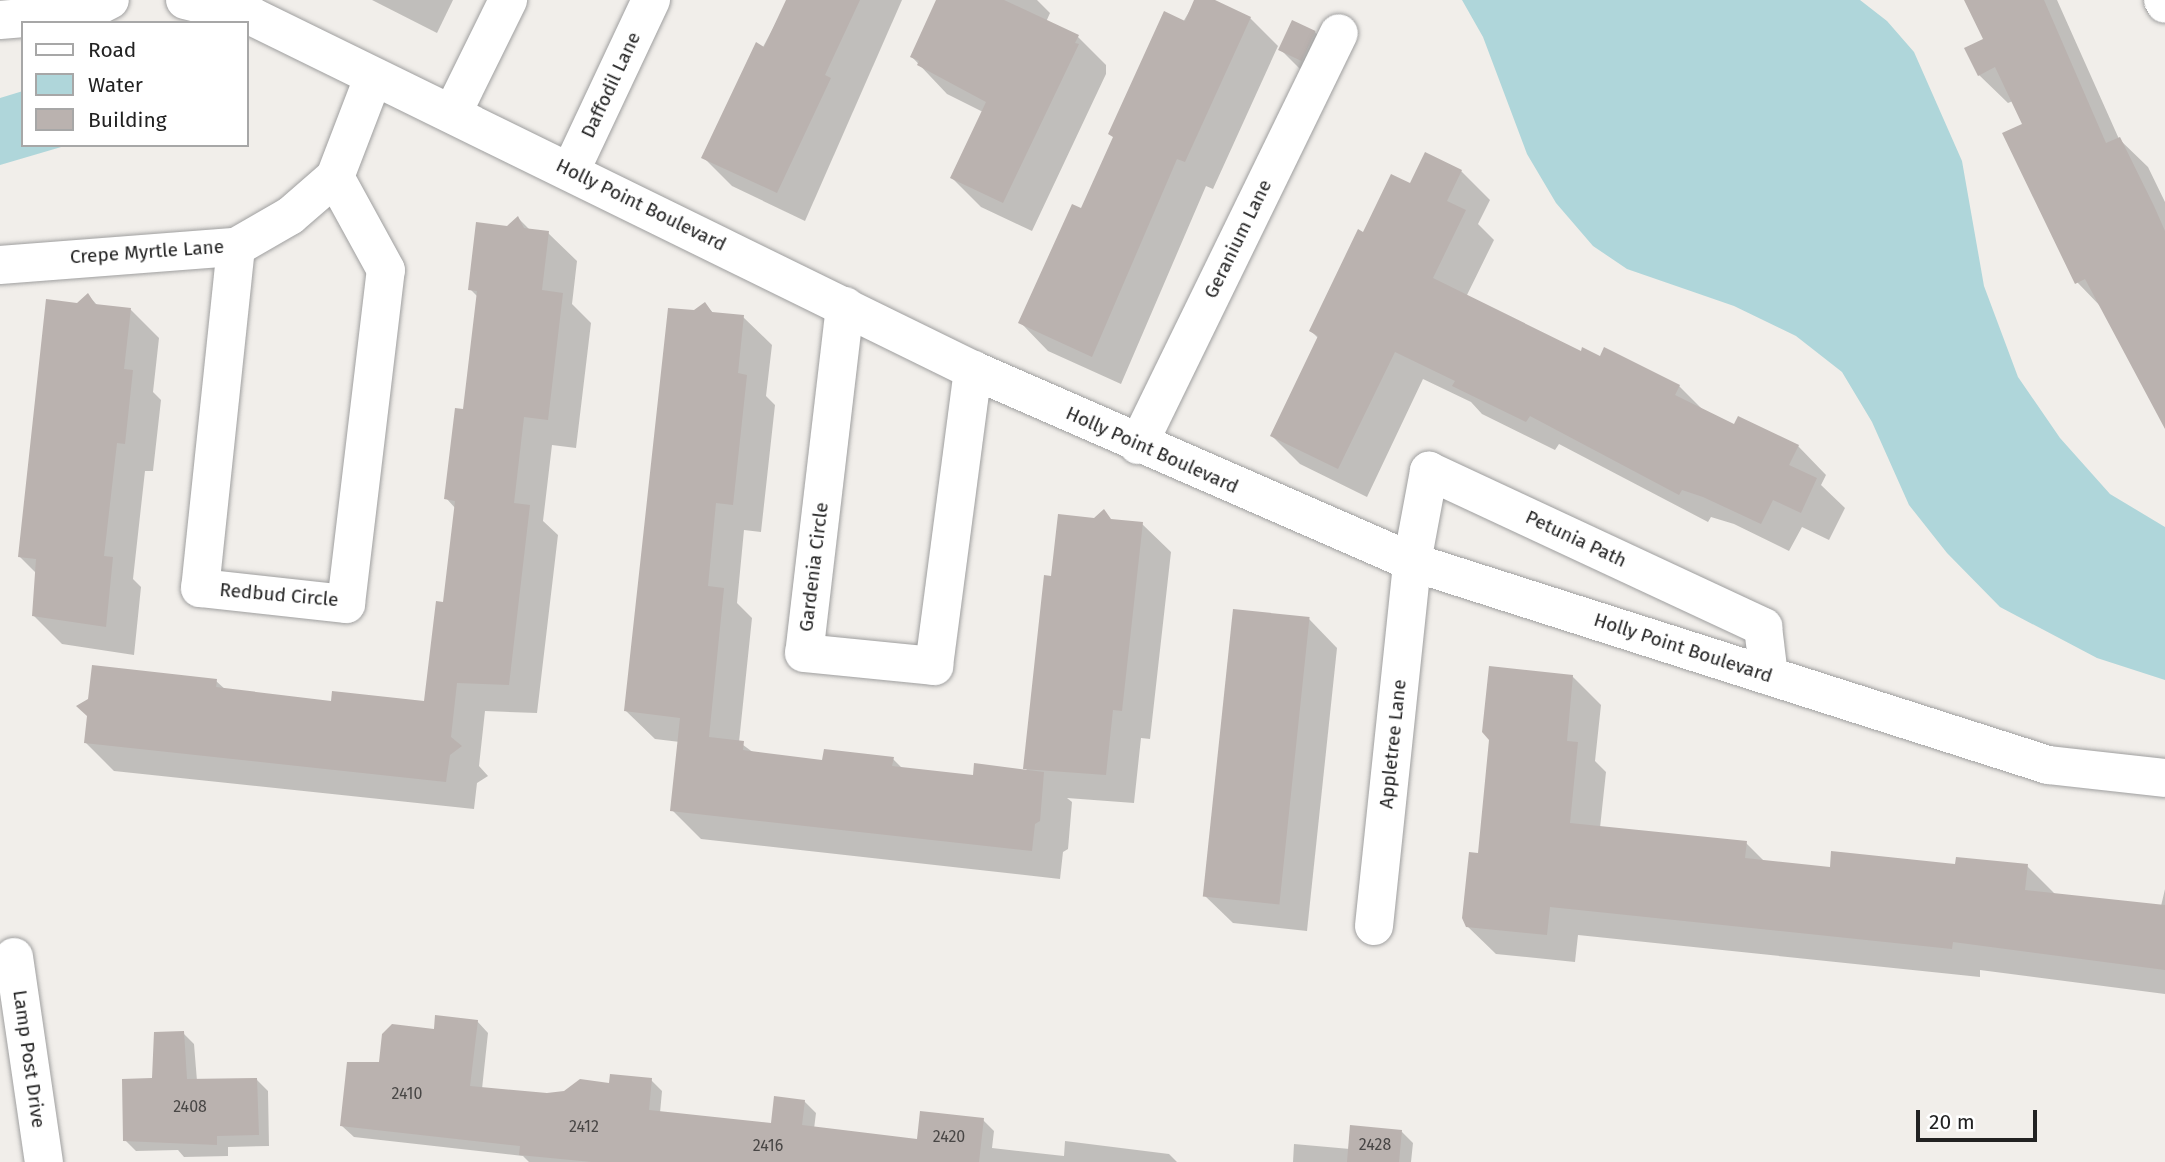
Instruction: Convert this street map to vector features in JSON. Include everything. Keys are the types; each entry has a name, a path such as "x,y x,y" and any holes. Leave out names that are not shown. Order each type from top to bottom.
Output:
{"street":[{"path":"0,20 85,13 110,0"},
{"name":"Holly Point Boulevard","path":"185,0 253,17 373,78 571,170 973,370 1412,562 2048,765 2165,778"},
{"path":"452,114 508,0"},
{"name":"Daffodil Lane","path":"571,170 651,0"},
{"name":"Geranium Lane","path":"1138,444 1339,33"},
{"name":"Crepe Myrtle Lane","path":"0,265 236,247 290,216 335,177 373,78"},
{"name":"Redbud Circle","path":"236,247 200,588 346,604 386,270 335,177"},
{"name":"Gardenia Circle","path":"845,306 804,653 934,666 973,370"},
{"name":"Petunia Path","path":"1412,562 1429,471 1763,627 1769,676"},
{"name":"Appletree Lane","path":"1374,926 1412,562"},
{"name":"Lamp Post Drive","path":"14,957 44,1162"}],"water":[{"path":"1462,0 1860,0 1887,21 1914,52 1962,161 1984,286 2018,377 2060,438 2110,494 2165,527 2165,680 2097,658 2000,607 1947,553 1909,505 1872,422 1842,372 1796,336 1734,306 1627,269 1593,246 1556,203 1527,154 1483,37"},
{"path":"21,92 21,147 61,147 0,165 0,98"}],"building":[{"path":"786,0 860,0 825,75 831,78 777,193 701,158 756,42 764,47"},
{"path":"936,0 1004,0 1079,35 1075,43 1079,44 1003,203 950,178 986,102 917,65 919,61 910,57"},
{"path":"1194,0 1215,0 1251,17 1185,162 1177,159 1092,357 1018,323 1072,204 1081,208 1113,137 1108,134 1164,11 1185,21"},
{"path":"1964,0 2044,0 2106,143 2120,137 2154,206 2165,231 2165,429 2085,279 2075,284 2002,133 2022,124 1995,67 1978,76 1964,48 1983,39"},
{"path":"1292,20 1316,31 1302,61 1278,50"},
{"path":"1425,152 1462,170 1447,201 1466,210 1433,278 1581,351 1582,347 1600,356 1604,347 1680,385 1675,395 1734,424 1738,416 1799,445 1789,465 1817,478 1801,513 1773,500 1761,524 1703,497 1682,490 1679,495 1530,416 1526,422 1452,386 1455,381 1395,352 1338,469 1270,436 1318,336 1309,331 1358,229 1363,232 1391,174 1410,183"},
{"path":"518,216 524,228 549,231 542,290 563,293 548,420 524,417 514,503 530,505 509,685 457,683 451,737 462,746 450,755 446,782 84,743 87,716 76,706 88,699 92,665 217,679 216,687 331,701 332,691 424,701 436,601 443,602 455,501 444,499 455,408 463,409 477,291 468,290 476,222 507,226"},
{"path":"88,293 95,304 131,308 124,369 133,370 125,444 117,443 104,556 113,557 106,627 32,616 36,559 18,557 46,299 77,303"},
{"path":"705,302 712,312 744,315 738,373 747,375 733,505 716,503 708,586 724,588 709,737 744,741 743,750 822,760 824,749 894,757 892,766 973,775 974,763 1044,772 1040,821 1035,824 1032,851 670,811 680,718 624,711 668,308 694,310"},
{"path":"1104,509 1111,519 1143,522 1122,711 1113,710 1106,775 1023,769 1044,575 1051,576 1058,514 1094,518"},
{"path":"1233,609 1310,617 1279,904 1203,896"},
{"path":"1489,666 1573,675 1567,741 1578,742 1570,823 1747,841 1745,858 1830,867 1831,851 1955,864 1956,857 2028,864 2025,890 2165,905 2165,970 1953,942 1952,949 1550,907 1547,935 1466,927 1462,918 1469,852 1478,853 1489,740 1482,732"},
{"path":"435,1015 478,1020 470,1086 547,1093 564,1091 580,1079 609,1083 610,1074 652,1078 649,1110 771,1123 774,1096 805,1100 802,1125 917,1139 920,1111 984,1118 979,1162 592,1162 519,1155 520,1146 340,1126 347,1062 379,1062 382,1034 392,1024 434,1029"},
{"path":"184,1031 187,1079 257,1078 259,1135 217,1136 217,1145 123,1141 122,1079 152,1078 154,1032"},
{"path":"1350,1125 1402,1130 1399,1162 1347,1162"}]}
